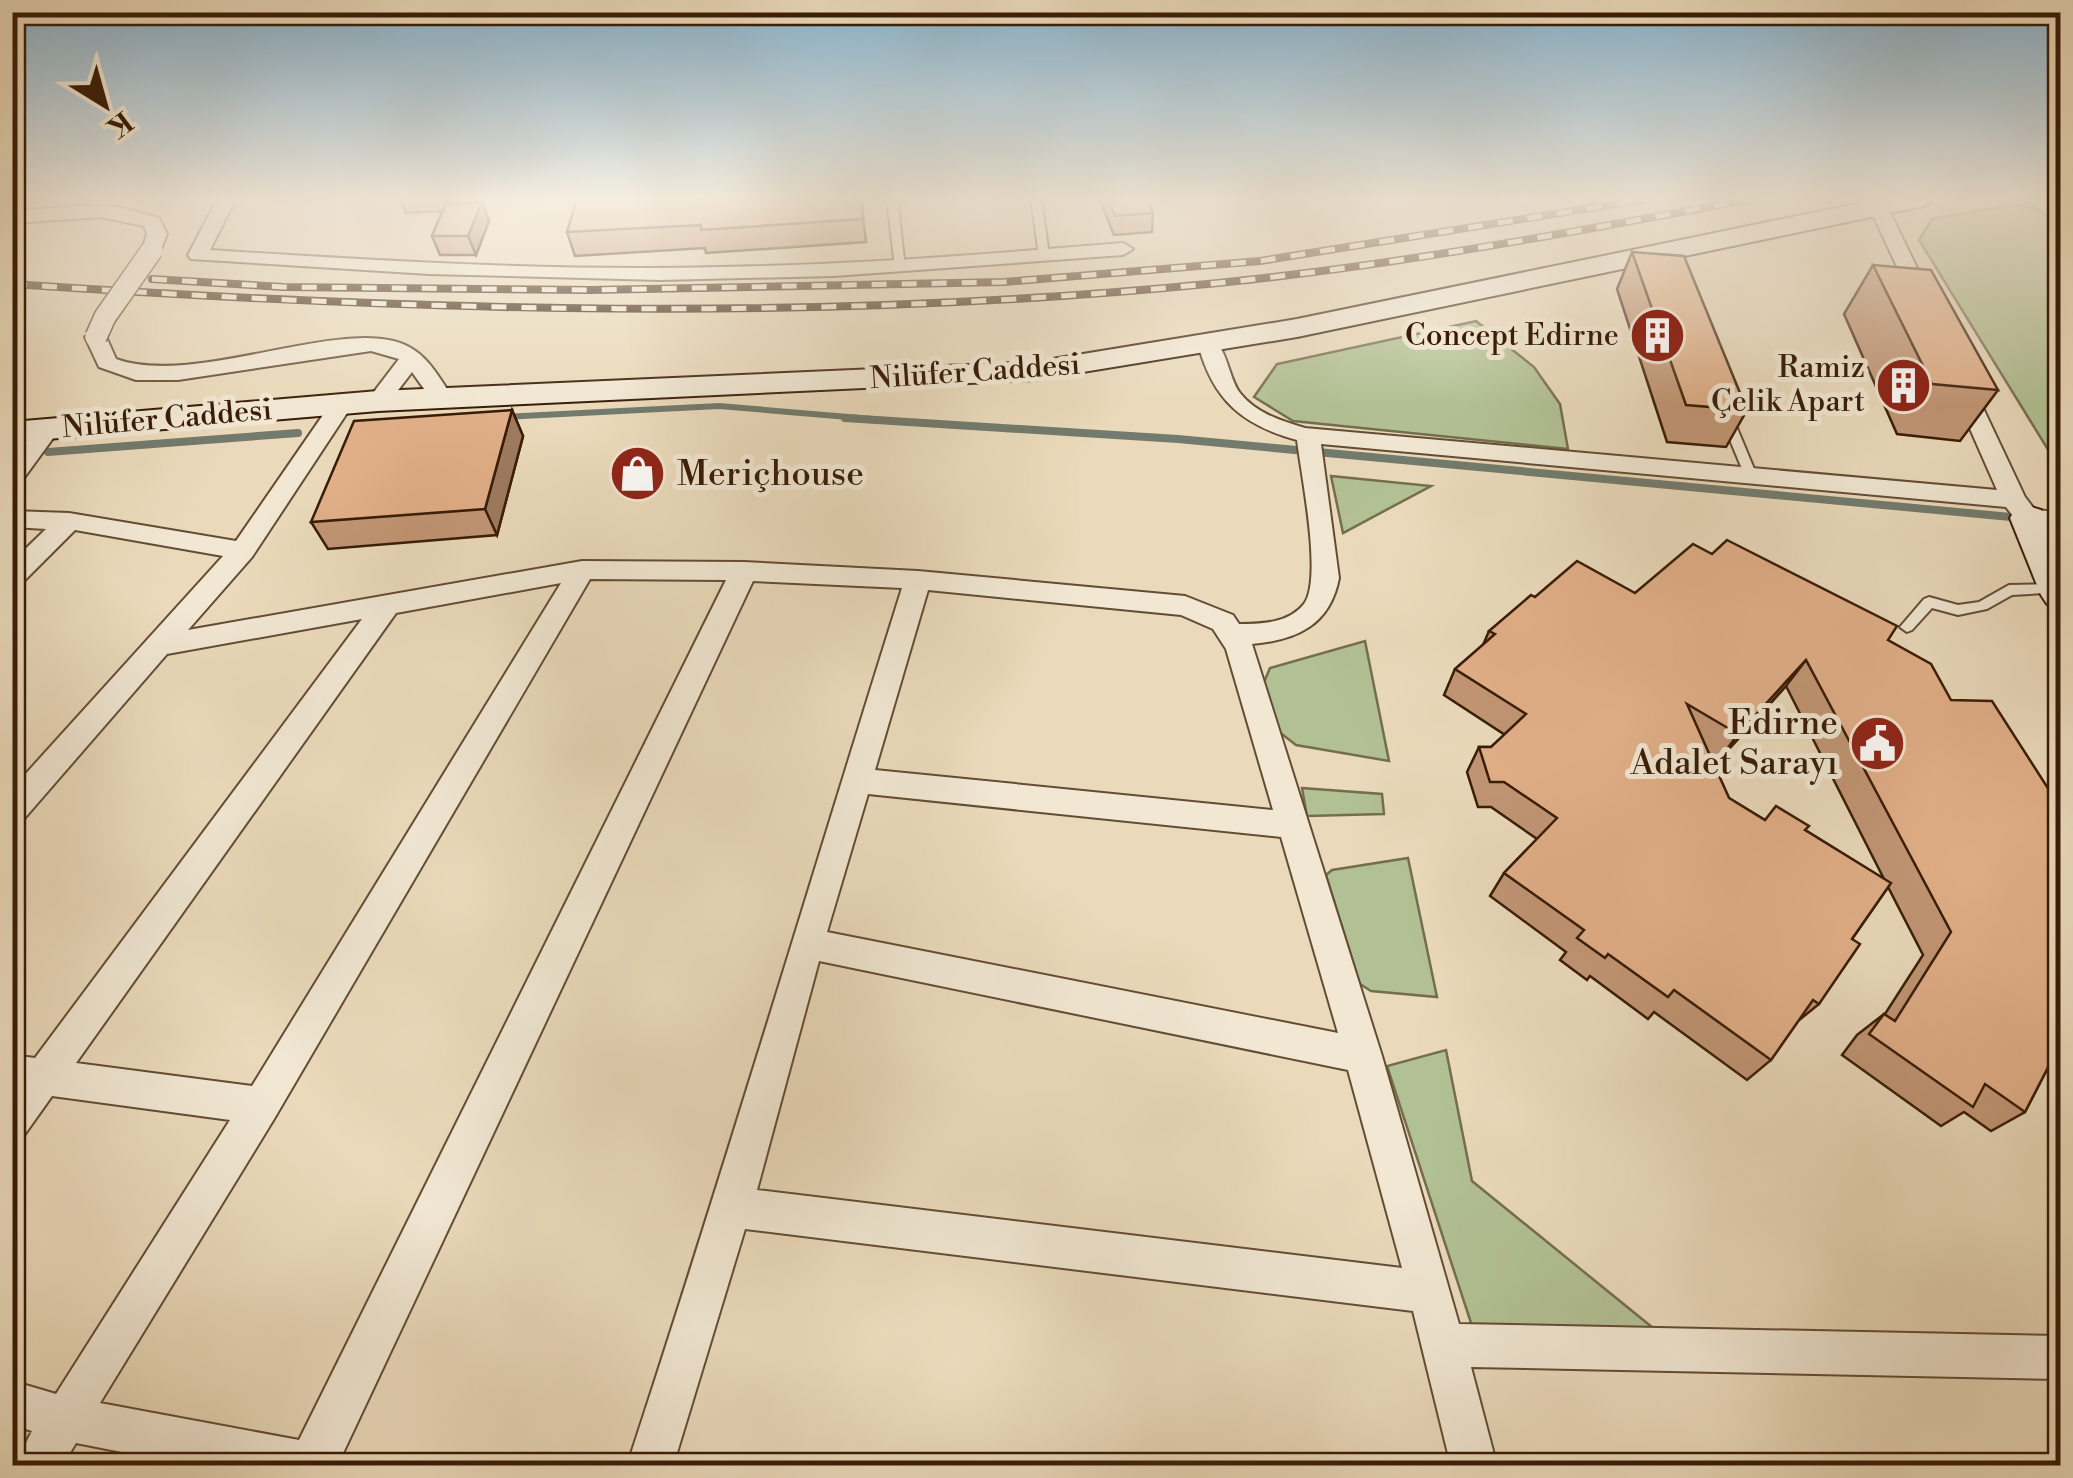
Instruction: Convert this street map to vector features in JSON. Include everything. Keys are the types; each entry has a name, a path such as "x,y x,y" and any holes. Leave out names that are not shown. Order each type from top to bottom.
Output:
{"main road":[{"name":"Nilüfer Caddesi","path":"12,432 378,401 1034,371 1208,344 1601,267"},
{"path":"2034,512 2059,591"}],"street":[{"path":"140,267 105,317 96,337 96,352 117,371 140,376 209,370 338,344 385,346 411,359 442,398"},
{"path":"387,267 661,274 912,267"},
{"path":"1907,267 1936,328"},
{"path":"1208,344 1230,399 1266,426 1308,447 1752,476 2034,512"},
{"path":"378,401 411,359"},
{"path":"1951,362 2034,512"},
{"path":"12,811 243,551 342,404"},
{"path":"12,477 47,430"},
{"path":"1234,634 1266,634 1296,624 1317,611 1325,595 1308,447"},
{"path":"12,518 70,522 243,551"},
{"path":"12,578 70,522"},
{"path":"158,646 582,570 744,571 918,580 1185,606 1214,616 1234,634 1296,825 1431,1292 1474,1466"},
{"path":"36,1466 261,1106 582,570"},
{"path":"12,1403 65,1419 313,1465 744,571"},
{"path":"650,1466 732,1207 807,943 918,580"},
{"path":"12,1121 29,1075 386,607"},
{"path":"858,781 1296,825"},
{"path":"807,943 1364,1056"},
{"path":"29,1075 261,1106"},
{"path":"732,1207 1431,1292"},
{"path":"1444,1346 2060,1358"}],"lane":[{"path":"1723,409 1752,476"},
{"path":"1907,627 1929,602 1958,610 1982,606 2009,590 2059,591"}],"green space":[{"path":"1936,267 2060,267 2060,469"},
{"path":"1476,321 1534,367 1560,404 1568,449 1293,421 1254,397 1277,364"},
{"path":"1331,476 1431,486 1343,533"},
{"path":"1365,641 1389,761 1296,745 1278,731 1264,682 1270,668"},
{"path":"1302,788 1382,794 1384,814 1307,816"},
{"path":"1408,858 1437,997 1371,991 1360,984 1326,875 1332,870"},
{"path":"1446,1050 1472,1181 1658,1332 1472,1326 1387,1066"}],"building":[{"path":"1637,267 1688,267 1747,410 1686,405"},
{"path":"1874,267 1931,270 1998,390 1932,384"},
{"path":"512,410 485,509 311,522 354,421"},
{"path":"1727,540 1897,626 1888,640 1931,664 1951,700 1992,701 2060,807 2060,861 2052,861 2060,873 2060,1044 2025,1112 1985,1084 1973,1107 1869,1034 1884,1014 1895,1021 1951,932 1806,660 1738,734 1687,704 1729,798 1765,820 1776,806 1809,826 1805,830 1891,883 1852,939 1860,944 1819,1004 1813,1000 1771,1060 1674,990 1668,997 1608,954 1605,958 1577,938 1584,930 1504,873 1557,818 1504,782 1490,782 1479,747 1491,747 1526,714 1455,669 1495,634 1489,631 1577,561 1635,593 1693,544 1712,554"}],"waterway":[{"path":"504,417 719,406 884,420"},
{"path":"845,418 1178,439 2011,517"},
{"path":"48,452 298,433"}],"railway":[{"path":"152,279 283,287 590,290 1004,282 1187,267"},
{"path":"12,284 464,306 766,308 1067,296 1353,267"}],"place":[{"name":"Concept Edirne","path":"1658,336"},
{"name":"Ramiz Çelik Apart","path":"1904,385"},
{"name":"Meriçhouse","path":"638,474"},
{"name":"Edirne Adalet Sarayı","path":"1877,743"}]}
